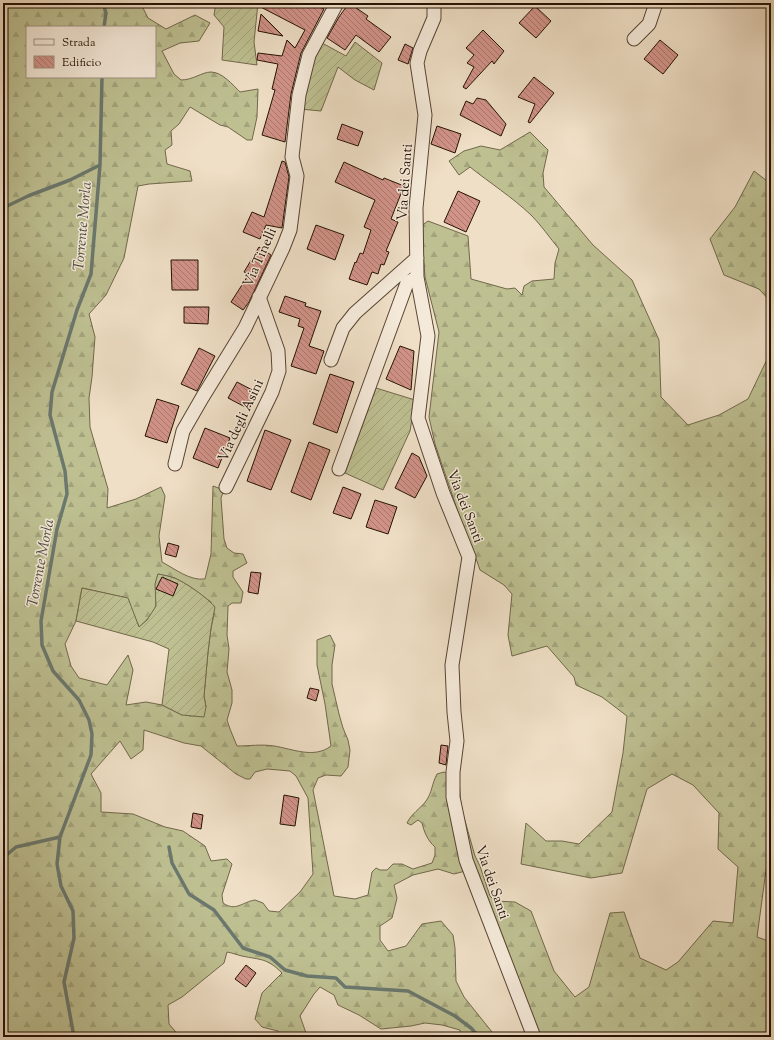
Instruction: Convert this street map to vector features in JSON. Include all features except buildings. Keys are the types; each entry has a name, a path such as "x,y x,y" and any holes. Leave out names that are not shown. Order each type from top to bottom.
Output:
{"street":[{"name":"Via Tinelli","path":"175,464 183,431 244,328 290,230 297,176 292,157 299,95 309,55 337,3"},
{"name":"Via dei Santi","path":"433,3 434,18 420,51 417,63 426,115 416,208 417,277 428,336 418,418 443,493 469,557 452,665 454,712 458,741 453,772 453,796 466,860 534,1037"},
{"path":"634,39 649,24 656,3"},
{"path":"331,360 343,328 355,313 417,258"},
{"path":"339,469 407,283 417,277"},
{"name":"Via degli Asini","path":"226,487 272,392 279,371 278,351 259,297"}],"green space":[{"path":"3,3 137,3 142,6 148,18 166,29 195,15 210,23 199,41 180,43 162,51 174,74 181,80 211,72 219,74 227,79 240,92 258,89 257,117 252,140 247,140 228,127 220,125 190,107 179,124 171,131 172,145 165,150 167,164 190,171 192,181 138,186 124,258 106,295 89,314 95,337 89,398 90,427 108,489 107,508 136,499 161,487 165,496 159,536 162,562 177,571 194,578 205,579 211,554 213,486 224,490 221,498 224,539 227,548 234,553 243,554 247,563 233,571 233,577 243,592 241,603 232,603 228,606 227,635 229,649 227,672 232,690 232,703 227,720 237,746 269,745 311,753 324,750 331,746 325,704 317,665 317,640 330,635 335,645 332,665 332,684 350,750 348,767 341,776 326,775 318,778 313,790 334,896 355,899 368,895 372,872 376,868 380,870 387,870 393,864 402,864 413,869 432,863 435,855 435,847 430,842 422,823 418,820 411,825 407,823 428,798 437,774 444,772 459,780 461,807 475,856 490,896 495,901 515,902 531,911 554,971 575,997 589,987 610,913 624,912 640,958 666,970 678,962 713,921 733,923 738,867 718,849 719,813 693,785 672,774 647,789 622,873 591,878 521,864 526,823 546,841 562,841 579,844 612,812 623,753 627,716 602,697 576,685 574,677 547,646 512,656 508,635 512,594 504,585 480,570 462,524 435,444 429,417 439,332 425,277 421,226 428,221 468,236 471,279 507,289 515,288 522,295 524,286 532,281 554,279 555,263 559,249 535,219 516,202 470,167 459,175 449,161 464,151 481,146 500,150 530,132 548,150 543,173 544,187 593,245 632,280 659,340 661,397 688,425 719,415 748,399 771,351 771,605 769,608 771,610 771,863 767,863 757,937 771,942 771,1037 528,1037 473,869 454,874 438,869 413,875 394,885 397,898 392,918 380,926 380,940 388,951 406,946 422,924 441,921 453,935 456,981 464,997 496,1037 460,1037 460,1030 442,1025 425,1023 381,1029 359,1015 338,1005 334,995 320,987 300,1016 306,1033 300,1037 282,1037 278,1031 262,1027 255,1019 262,993 282,973 264,960 227,952 224,963 182,997 168,1005 169,1024 180,1037 3,1037","holes":["158,574 175,578 189,586 211,602 214,614 208,652 204,696 206,707 182,715 162,705 146,702 126,705 133,670 128,655 107,685 79,678 71,666 65,644 76,621 82,588 127,598 139,627 154,611 156,604 155,586","144,730 184,743 201,746 236,774 246,779 250,779 255,772 267,769 290,771 296,776 308,798 313,874 300,892 279,912 269,911 263,903 255,900 235,907 228,906 223,903 222,895 232,864 227,859 211,861 205,846 183,831 165,827 133,814 101,812 101,793 91,774 120,741 131,759 143,750"]},
{"path":"216,3 258,3 254,42 257,65 222,60 224,27 214,15"},
{"path":"355,42 382,63 374,90 355,80 338,67 321,111 300,109 312,59 322,43 346,56"},
{"path":"754,171 771,184 771,302 759,289 724,275 710,239 735,207"},
{"path":"376,388 415,400 410,431 383,490 345,473"},
{"path":"158,574 172,577 190,586 215,607 208,652 204,696 206,707 204,717 182,715 162,705 169,649 153,642 76,621 82,588 128,598 139,627 147,620 156,606 155,584"}],"waterway":[{"name":"Torrente Morla","path":"103,3 106,13 104,26"},
{"name":"Torrente Morla","path":"74,1037 64,982 74,938 73,911 61,886 57,864 60,837 91,755 92,734 89,720 79,700 53,671 42,645 41,621 57,529 67,494 65,471 50,415 52,392 77,310 91,274 100,165 102,78"},
{"path":"3,208 28,196 70,180 100,165"},
{"path":"3,858 16,847 60,837"},
{"path":"169,847 172,863 189,894 214,910 243,948 270,957 285,970 307,976 336,978 345,987 408,991 455,1016 471,1028 479,1037"}]}
